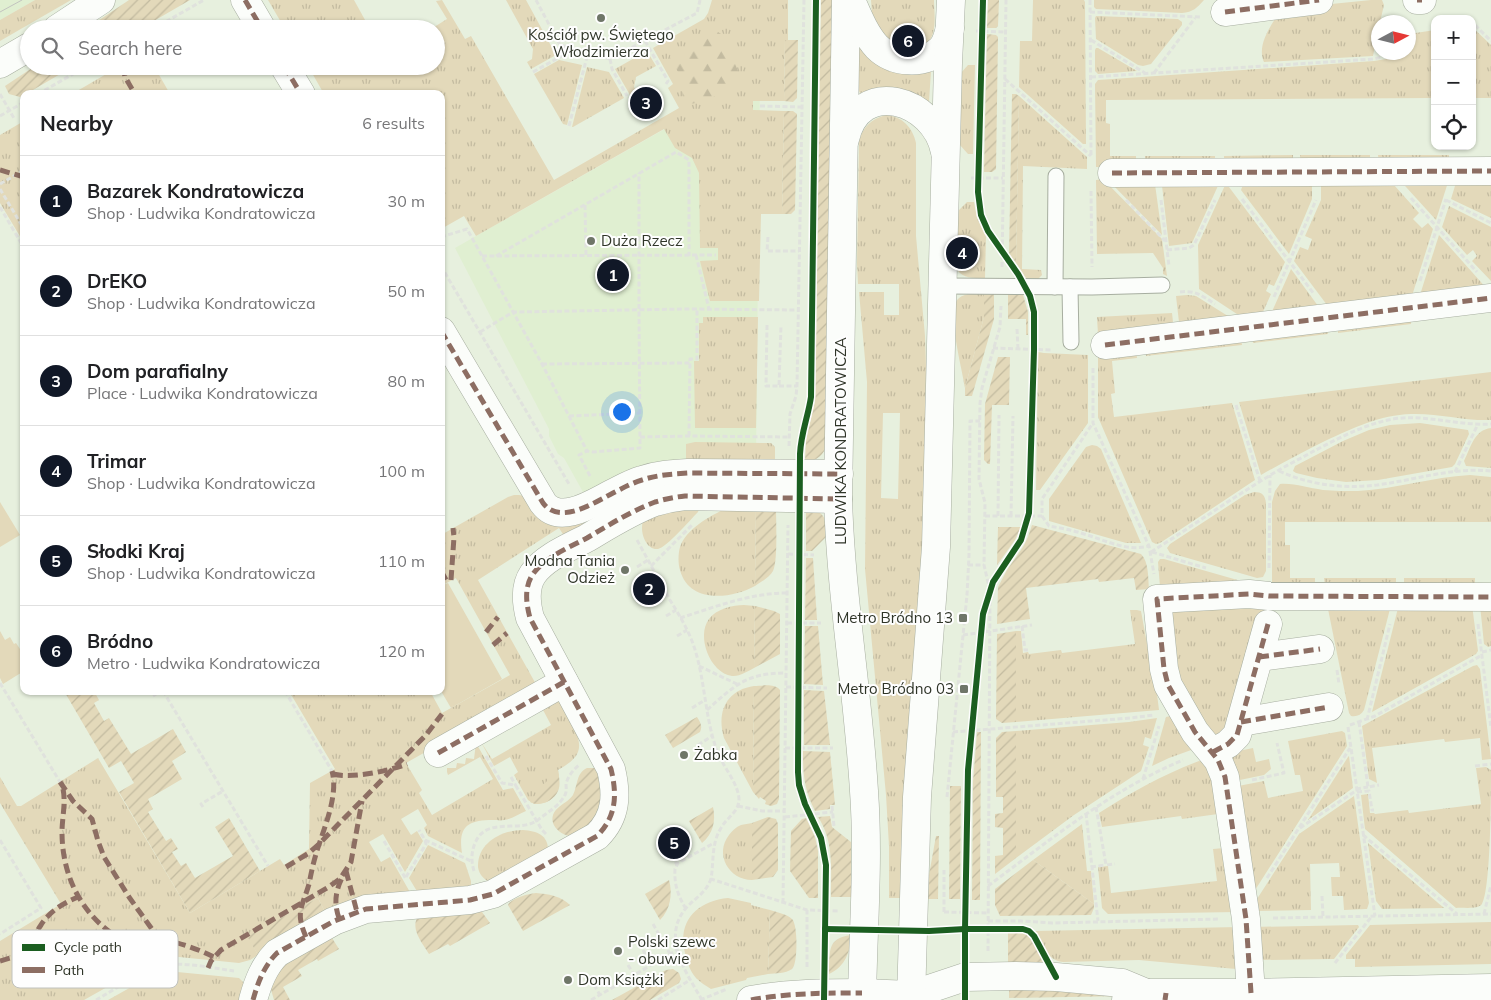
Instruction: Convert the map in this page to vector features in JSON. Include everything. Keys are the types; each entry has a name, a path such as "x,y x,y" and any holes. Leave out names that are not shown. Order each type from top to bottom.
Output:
{"street":[{"path":"71,20 101,0"},
{"path":"245,0 257,20"},
{"name":"LUDWIKA KONDRATOWICZA","path":"846,0 838,487 839,534 865,806 862,997"},
{"path":"851,0 864,27 878,48 891,57 916,60 931,56 960,29"},
{"path":"916,999 917,782 936,547 946,156 960,29 951,0"},
{"path":"1225,12 1320,0"},
{"path":"1417,0 1422,0"},
{"path":"0,64 20,52"},
{"path":"289,75 299,90"},
{"path":"844,144 849,127 858,113 877,102 896,101 914,108 925,118 939,136 946,156"},
{"path":"1096,169 1224,174 1491,171"},
{"path":"1099,353 1262,326 1491,298"},
{"path":"445,338 546,507 556,511 574,511 583,508 634,483 653,476 664,475 688,473 838,487"},
{"path":"253,1000 262,974 277,953 345,916 376,907 483,898 499,892 576,849 597,836 608,824 613,809 615,785 611,769 530,618 526,596 529,582 536,570 548,560 624,517 647,505 665,499 685,496 719,497 838,487"},
{"path":"1251,993 1246,915 1227,784 1223,771 1212,752 1195,732 1172,712 1170,689 1165,673 1157,599 1249,594 1268,596 1483,597"},
{"path":"1212,752 1235,738 1268,624"},
{"path":"1259,657 1328,658"},
{"path":"438,753 564,682"},
{"path":"1241,722 1338,704"},
{"path":"751,1000 768,996 806,994 916,999 965,977 1015,976 1056,977 1122,983 1151,996 1491,988"}],"lane":[{"path":"1056,176 1063,287 1071,342"},
{"path":"942,286 1092,287 1162,285"}],"path":[{"path":"169,20 204,0"},
{"path":"536,0 560,45 610,59 697,13 700,0"},
{"path":"789,454 790,414 797,386 804,0"},
{"path":"988,955 990,591 984,565 985,501 979,480 980,421 981,396 1001,319 1006,0"},
{"path":"1090,1 1091,77 1096,169 1092,287"},
{"path":"1090,12 1195,17 1225,12"},
{"path":"1154,73 1195,17"},
{"path":"982,22 982,41"},
{"path":"1476,26 1491,41"},
{"path":"960,29 1005,32"},
{"path":"1090,39 1145,73"},
{"path":"645,41 668,81 666,84"},
{"path":"533,72 574,49"},
{"path":"569,126 588,52"},
{"path":"610,59 612,68 627,96"},
{"path":"1091,77 1371,59"},
{"path":"45,90 71,75"},
{"path":"1005,79 1096,169"},
{"path":"0,94 15,120"},
{"path":"0,116 20,104"},
{"path":"760,106 802,106"},
{"path":"8,125 20,118"},
{"path":"496,256 676,152 689,160 689,256"},
{"path":"978,181 979,168"},
{"path":"1386,171 1479,274"},
{"path":"1412,308 1455,171"},
{"path":"0,184 20,172"},
{"path":"1157,172 1170,271"},
{"path":"1262,326 1316,200 1316,172"},
{"path":"445,236 467,229 587,450 593,452 640,448 639,173"},
{"path":"1167,250 1189,248 1194,245 1224,174"},
{"path":"1224,174 1331,318"},
{"path":"968,178 978,181 1003,178"},
{"path":"0,189 20,222"},
{"path":"1126,200 1166,241"},
{"path":"1446,200 1491,223"},
{"path":"585,205 586,256"},
{"path":"0,207 20,241"},
{"path":"768,237 767,251 799,251"},
{"path":"997,243 1026,287"},
{"path":"482,256 716,256"},
{"path":"696,256 709,309"},
{"path":"445,273 583,508"},
{"path":"480,332 513,312 709,309 798,310"},
{"path":"689,436 690,359 697,359 697,310"},
{"path":"767,325 766,386 797,386"},
{"path":"779,386 781,325"},
{"path":"1017,328 1018,349"},
{"path":"1034,342 1034,360"},
{"path":"993,348 1053,350"},
{"path":"1093,422 1149,546 1142,548 1124,546 1049,526 1042,516 1042,499 1093,422 1099,353"},
{"path":"542,364 690,363"},
{"path":"1236,406 1260,482"},
{"path":"569,416 640,413"},
{"path":"998,516 999,415"},
{"path":"1011,516 1013,416"},
{"path":"1151,552 1270,475 1359,430 1390,420 1419,418 1491,424"},
{"path":"946,798 963,635 968,565 970,421 980,421"},
{"path":"1455,472 1478,424"},
{"path":"640,437 789,437"},
{"path":"587,450 579,455 591,478"},
{"path":"1278,471 1307,481 1352,486 1377,485 1455,472 1491,471"},
{"path":"1268,596 1270,475"},
{"path":"651,566 719,497"},
{"path":"1027,526 1030,508"},
{"path":"783,902 788,516"},
{"path":"985,516 1042,516"},
{"path":"624,517 692,641 699,666 712,736 718,754 739,795 735,813 722,826 715,842 711,880 708,888 686,909 676,929 675,940 682,965 702,1000"},
{"path":"800,545 800,564"},
{"path":"788,554 814,555"},
{"path":"637,567 648,560"},
{"path":"968,565 984,565"},
{"path":"983,614 993,582"},
{"path":"654,586 661,583"},
{"path":"680,618 749,596 787,593"},
{"path":"1366,720 1397,597"},
{"path":"1483,597 1482,652 1491,728"},
{"path":"666,616 676,610"},
{"path":"799,613 799,632"},
{"path":"787,623 821,623"},
{"path":"980,642 982,623"},
{"path":"963,635 1032,625"},
{"path":"1022,626 1025,650 1028,650"},
{"path":"677,636 687,630"},
{"path":"1482,652 1491,650"},
{"path":"1328,658 1338,704 1351,748 1373,916 1335,963"},
{"path":"699,666 738,684"},
{"path":"707,710 738,684 750,678 763,675 786,674"},
{"path":"799,678 799,696"},
{"path":"0,683 60,782"},
{"path":"786,687 827,688"},
{"path":"164,695 268,866"},
{"path":"287,695 332,771"},
{"path":"692,708 706,700"},
{"path":"953,732 1130,718 1172,712"},
{"path":"1143,779 1172,712"},
{"path":"970,739 972,720"},
{"path":"1358,722 1368,787"},
{"path":"483,898 474,874 472,862 472,852 478,836 486,830 494,828 536,822 564,796 568,778 587,759 591,752 592,732"},
{"path":"474,734 501,782 516,786"},
{"path":"698,745 712,736"},
{"path":"798,739 798,756"},
{"path":"1227,784 1284,775 1277,740"},
{"path":"785,748 833,748"},
{"path":"1246,915 1351,748"},
{"path":"988,886 1096,807 1166,767 1193,756 1212,752"},
{"path":"706,760 718,754"},
{"path":"1474,766 1491,764"},
{"path":"511,777 536,822"},
{"path":"1298,830 1357,790 1379,785"},
{"path":"1357,790 1369,791 1372,810 1374,810"},
{"path":"203,807 201,804 223,792"},
{"path":"738,806 762,811 784,811"},
{"path":"832,806 834,826"},
{"path":"1096,807 1106,865"},
{"path":"785,817 832,812"},
{"path":"1086,814 1098,922"},
{"path":"419,830 425,840 472,862"},
{"path":"1363,835 1458,915"},
{"path":"0,840 42,908 0,934"},
{"path":"406,878 424,846 425,840"},
{"path":"384,841 421,904"},
{"path":"686,909 680,900 676,886 674,874 677,865 715,842"},
{"path":"693,848 696,853"},
{"path":"677,852 682,861"},
{"path":"672,855 677,865"},
{"path":"944,864 944,912"},
{"path":"1091,867 1115,864"},
{"path":"711,880 807,910 843,911"},
{"path":"1484,914 1491,886"},
{"path":"1322,896 1323,917"},
{"path":"825,902 825,920"},
{"path":"965,921 966,903"},
{"path":"806,974 807,910"},
{"path":"935,912 988,913"},
{"path":"980,928 988,925 1028,921 1098,922 1246,915 1323,917 1491,914"},
{"path":"653,924 670,954"},
{"path":"988,925 997,928"},
{"path":"643,950 652,965"},
{"path":"591,1000 677,950"},
{"path":"178,964 262,974"},
{"path":"628,965 634,975"},
{"path":"658,1000 690,980"},
{"path":"594,985 600,995"},
{"path":"96,1000 117,988"}],"shaded area":[{"path":"0,0 35,0 0,20"},
{"path":"760,75 756,460 679,460 651,463 593,490 583,492 564,458 558,454 549,436 549,429 455,248"}],"green space":[{"path":"35,0 71,0 36,20 20,20 20,29 0,41 0,20"},
{"path":"129,0 190,0 156,20 99,20"},
{"path":"268,0 354,0 365,20 280,20"},
{"path":"442,0 465,39 471,36 554,180 679,108 668,88 673,84 653,48 704,19 712,0 788,0 788,40 785,40 784,101 753,101 753,110 784,111 782,214 761,214 759,301 710,301 700,261 718,260 718,248 700,248 699,173 692,158 675,148 664,129 476,236 464,216 445,227 445,90 322,90 313,75 445,75 445,20 447,19 436,1"},
{"path":"506,0 526,0 556,55 531,69 527,62 532,59 533,49"},
{"path":"821,0 832,0 827,444 819,457 805,462 806,440 815,401"},
{"path":"871,0 934,0 935,23 930,39 923,46 908,51 881,35 872,14"},
{"path":"988,0 999,0 998,26 996,28 987,28"},
{"path":"1033,0 1084,0 1085,2 1086,144 1083,144 1019,87 1020,41 1032,41"},
{"path":"1094,0 1204,0 1189,12 1182,13 1096,9 1094,7"},
{"path":"1371,0 1382,0 1384,5 1382,15 1371,15 1371,56 1264,62 1262,49 1266,34 1282,9"},
{"path":"1096,16 1178,19 1182,22 1182,25 1151,64 1143,66 1138,65 1096,39"},
{"path":"1431,31 1431,98 1106,100 1106,123 1110,124 1110,156 1136,156 1136,167 1096,167 1095,84 1098,80 1380,60 1416,60 1416,33"},
{"path":"1476,31 1491,45 1491,98 1476,98"},
{"path":"718,32 724,36 738,71 738,81 715,96 688,104 683,96 681,78 670,56 673,52"},
{"path":"987,34 998,37 996,169 992,172 984,172"},
{"path":"785,40 798,40 797,98 793,102 784,101"},
{"path":"861,46 931,71 929,102 898,89 880,88 860,93 858,89 859,47"},
{"path":"1096,48 1137,71 1098,74 1095,71"},
{"path":"647,51 656,66 636,77 634,87 636,91 630,95 615,69"},
{"path":"559,60 582,65 567,125 563,124 534,74"},
{"path":"968,65 975,65 973,154 968,154 959,144 960,74"},
{"path":"587,67 609,72 624,98 572,127"},
{"path":"22,75 59,75 33,90 20,90 20,97 9,94 5,86"},
{"path":"105,75 159,75 168,90 79,90"},
{"path":"1012,94 1019,96 1016,263 1009,253"},
{"path":"1019,96 1087,157 1087,169 1023,166 1022,269 1041,270 1042,275 1038,279 1026,278 1016,263"},
{"path":"784,111 793,111 797,114 795,210 791,214 782,214"},
{"path":"886,115 902,120 912,132 916,143 916,236 926,366 924,535 905,774 902,898 889,898 889,846 886,795 865,569 867,382 859,292 884,292 884,315 899,315 899,284 858,284 859,141 868,124","holes":["883,413 900,413 898,499 881,498"]},
{"path":"20,123 20,236 0,203 0,135"},
{"path":"1293,155 1293,166 1224,166 1224,156"},
{"path":"1300,155 1370,155 1370,166 1301,166"},
{"path":"1378,155 1449,155 1449,165 1379,165"},
{"path":"1145,156 1215,156 1215,166 1145,167"},
{"path":"1386,176 1419,213 1413,219 1422,228 1428,223 1433,229 1411,299 1330,309 1294,261 1300,247 1308,250 1312,239 1305,236 1321,200 1321,183"},
{"path":"1396,176 1450,176 1436,220"},
{"path":"1458,176 1491,176 1491,218 1451,199"},
{"path":"1154,177 1162,235 1106,178"},
{"path":"1161,177 1222,177 1192,243 1169,246"},
{"path":"1246,177 1312,183 1312,199 1289,254 1241,190"},
{"path":"1103,179 1162,239 1167,276 1163,274 1163,268 1153,253 1097,254 1096,180"},
{"path":"1226,183 1285,262 1274,286 1269,284 1266,291 1271,294 1259,321 1249,322 1199,289 1198,245"},
{"path":"967,202 974,202 977,218 986,237 985,278 964,276 955,266 958,211"},
{"path":"1449,206 1491,227 1491,281 1472,261 1477,256 1473,250 1467,255 1442,227"},
{"path":"1439,235 1488,290 1419,298"},
{"path":"1291,269 1321,310 1270,316"},
{"path":"984,294 984,317 965,388 954,328 955,306 958,299 964,295"},
{"path":"984,294 994,294 994,319 972,396 965,396 965,388 984,317"},
{"path":"1008,294 1023,295 1028,312 1028,335 1026,335 1026,319 1008,319"},
{"path":"1176,296 1196,296 1239,323 1180,331"},
{"path":"1172,313 1174,331 1098,335 1097,317"},
{"path":"1411,316 1411,324 1338,333 1338,325"},
{"path":"703,317 758,317 756,428 695,428 694,361 699,361 699,323 703,323"},
{"path":"1327,326 1328,334 1253,343 1252,336"},
{"path":"1241,337 1242,345 1146,356 1146,348"},
{"path":"1136,350 1137,358 1112,361 1115,393 1111,394 1114,417 1232,403 1255,480 1156,544 1152,542 1098,417 1098,353"},
{"path":"1038,352 1088,355 1088,423 1040,490 1036,490"},
{"path":"998,357 1010,357 1009,405 992,405 990,464 988,464 984,460 985,404"},
{"path":"1491,372 1491,420 1421,414 1388,417 1335,436 1261,475 1239,402"},
{"path":"1420,423 1468,430 1469,434 1452,467 1378,480 1346,482 1317,478 1293,471 1295,466 1369,430 1390,425"},
{"path":"1491,428 1491,468 1466,466 1464,461 1474,440 1485,429"},
{"path":"695,442 771,443 775,447 775,462 647,465 686,459 686,444"},
{"path":"1092,445 1101,449 1141,543 1126,543 1049,521 1049,499 1086,447"},
{"path":"1470,475 1491,477 1491,522 1285,522 1285,545 1290,545 1290,578 1315,578 1315,586 1272,586 1272,502 1275,491 1280,484 1323,490 1358,491"},
{"path":"1254,492 1263,494 1266,503 1266,571 1263,577 1257,578 1170,553 1167,548 1170,544 1245,495"},
{"path":"519,495 608,514 566,539 559,528 478,580 537,686 544,685 406,763 422,790 419,793 432,815 493,779 480,757 448,775 447,768 456,768 457,763 465,764 466,758 474,759 476,743 503,790 513,788 526,811 513,818 484,820 466,827 462,837 462,853 428,836 424,828 427,825 418,809 401,819 411,835 417,831 423,841 405,872 383,834 369,842 381,862 390,857 411,894 325,912 318,898 248,936 258,955 250,960 239,963 178,957 178,930 18,930 61,904 0,803 0,777 17,806 21,806 98,758 190,913 280,859 284,865 309,849 310,783 335,769 291,695 432,695 442,713 510,675 456,578 445,584 445,533 508,497"},
{"path":"0,502 20,535 0,547"},
{"path":"734,505 756,506 755,586 723,596 701,593 692,589 685,581 679,565 680,547 695,527"},
{"path":"756,506 776,507 776,559 772,573 755,586"},
{"path":"806,507 821,514 825,520 826,537 812,551 806,551"},
{"path":"671,509 699,509 667,544 658,549 653,549 649,546 643,537 643,520 650,513"},
{"path":"1032,525 1141,554 1147,566 1149,589 1136,590 1134,578 1099,582 1098,579 1026,588 1030,619 997,624 998,587 1023,547"},
{"path":"998,527 1021,527 1015,540 997,565"},
{"path":"806,558 813,558 817,620 805,620"},
{"path":"1160,559 1248,583 1160,587 1158,562"},
{"path":"1324,578 1396,578 1396,586 1325,586"},
{"path":"1404,578 1475,578 1475,586 1404,586"},
{"path":"448,583 502,679 451,708 443,695 445,695 445,584"},
{"path":"1399,604 1472,605 1478,651 1476,654 1372,712"},
{"path":"744,605 755,606 754,668 740,675 732,676 717,668 707,653 704,635 705,626 709,619 720,610"},
{"path":"1391,605 1364,710 1359,715 1351,716 1328,609"},
{"path":"1480,605 1491,605 1491,646 1488,647 1484,644"},
{"path":"755,606 780,614 780,654 754,668"},
{"path":"1264,606 1265,612 1231,729 1216,736 1211,735 1172,675 1168,607"},
{"path":"1130,610 1141,611 1153,677 1163,693 1157,694 1159,710 1016,722 1016,631 1021,631 1023,653 1028,652 1029,654 1061,650 1062,653 1135,644"},
{"path":"805,626 818,626 823,685 804,684"},
{"path":"0,631 5,640 10,637 20,649 20,673 3,684 0,678"},
{"path":"1016,631 1016,722 1002,723 996,719 997,634"},
{"path":"1477,665 1480,669 1491,759 1482,760 1480,738 1445,742 1444,739 1372,748 1377,783 1369,779 1362,726"},
{"path":"754,686 753,792 724,738 722,719 726,703 731,697 745,688"},
{"path":"754,686 771,686 780,690 779,799 777,804 771,806 765,804 766,801 760,797 759,799 753,792"},
{"path":"804,690 824,691 830,745 804,745"},
{"path":"66,695 96,695 99,700 94,703 104,721 109,718 131,754 173,729 186,752 172,761 182,779 148,799 153,809 148,812 166,841 171,838 178,849 172,852 181,866 186,863 195,878 233,856 215,827 229,818 260,871 190,913 119,792 134,783 121,761 109,768"},
{"path":"558,699 576,732 579,746 578,752 567,765 558,770 558,789 552,799 541,804 534,804 528,800 514,775 518,772 510,757 494,766 481,742 492,759 551,725 542,708"},
{"path":"1175,715 1194,749 1152,766 1166,717"},
{"path":"697,717 701,726 700,732 673,748 665,735"},
{"path":"1157,718 1151,739 1145,737 1143,745 1149,747 1141,771 1074,815 1016,858 1016,731"},
{"path":"1016,731 1016,858 995,874 995,856 1003,855 1003,828 995,827 995,814 1003,813 1003,797 996,797 996,738 1002,732"},
{"path":"1342,731 1345,733 1347,746 1250,898 1233,787 1264,781 1268,798 1303,791 1300,775 1295,775 1288,741"},
{"path":"977,732 981,732 980,900 972,900 973,782"},
{"path":"1253,748 1256,762 1269,759 1271,769 1264,775 1235,781 1229,753"},
{"path":"803,751 830,752 835,805 830,805 830,809 815,811 808,796 803,767"},
{"path":"1348,757 1353,788 1308,820"},
{"path":"1199,761 1208,762 1218,814 1182,819 1181,816 1102,827 1099,813 1148,784"},
{"path":"1486,767 1491,770 1491,799 1489,861 1485,895 1480,906 1456,908 1365,829 1361,795 1368,794 1370,813 1375,814 1408,810 1409,813 1481,804 1476,768"},
{"path":"587,768 595,768 605,786 596,821 571,836 566,835 554,826 554,812 573,795 579,776"},
{"path":"558,770 560,781 556,795 542,803 530,802 543,785"},
{"path":"950,786 961,786 960,899 949,899"},
{"path":"1354,796 1369,903 1367,909 1344,910 1343,896 1332,896 1331,877 1340,877 1339,863 1310,864 1311,910 1256,911 1255,902 1299,834"},
{"path":"713,807 713,827 709,836 702,843 689,821"},
{"path":"830,816 832,827 851,842 851,897 831,897 829,845 818,817"},
{"path":"768,817 776,819 778,824 778,870 773,877 752,880 752,823"},
{"path":"806,818 815,837 818,851 818,898 809,898 790,871 791,831 802,819"},
{"path":"752,823 752,880 737,876 731,871 726,865 723,850 729,835 737,827"},
{"path":"1082,824 1087,871 1091,871 1094,904 1033,860"},
{"path":"523,830 533,831 544,837 548,850 490,882 485,879 480,874 478,867 479,859 486,845 499,835"},
{"path":"936,836 939,836 938,899 927,899 927,886"},
{"path":"1368,843 1444,908 1382,909 1376,901"},
{"path":"428,845 465,863 471,885 418,893 409,878"},
{"path":"1224,848 1238,912 1108,914 1102,908 1098,867 1108,866 1111,893 1217,881 1213,849"},
{"path":"1033,860 1094,904 1091,915 1000,916 995,905 995,889"},
{"path":"669,880 670,902 660,920 645,894"},
{"path":"536,893 550,895 570,905 523,931 508,905 518,897"},
{"path":"318,898 325,912 266,946 258,955 247,936"},
{"path":"728,898 751,903 751,905 770,910 768,974 711,989 696,978 690,969 683,942 684,931 687,922 699,908 707,903"},
{"path":"477,910 482,912 490,923 450,946 448,944 429,954 417,932 417,918"},
{"path":"770,910 790,917 794,922 796,944 794,966 789,971 783,973 768,974"},
{"path":"1491,922 1491,964 1355,967 1355,959 1346,959 1346,955 1370,925"},
{"path":"1358,925 1359,927 1334,959 1261,960 1252,927"},
{"path":"1239,927 1236,969 1139,960 1057,961 1049,955 1034,931"},
{"path":"1008,931 1021,932 1028,935 1045,962 1008,963"},
{"path":"12,934 12,988 105,988 84,1000 0,1000 0,941"},
{"path":"851,935 850,947 846,958 835,971 829,974 830,953 833,943 837,939"},
{"path":"332,938 339,949 298,970 302,976 283,987 290,1000 274,1000 270,986 283,966"},
{"path":"673,969 679,973 681,979 679,983 650,1000 612,1000 666,970"},
{"path":"178,972 239,978 249,988 246,1000 108,1000 129,988 178,988"},
{"path":"1122,986 1122,996 1009,998 1009,989"}],"tram line":[{"path":"0,12 22,0"}],"marked path":[{"path":"245,0 257,20"},
{"path":"1225,12 1319,0"},
{"path":"1417,0 1422,0"},
{"path":"125,75 133,90"},
{"path":"289,75 299,90"},
{"path":"0,170 20,176"},
{"path":"1112,173 1491,171"},
{"path":"1105,345 1491,298"},
{"path":"445,338 543,503 550,510 559,512 578,510 624,487 648,478 665,475 688,473 839,474"},
{"path":"253,1000 268,963 277,953 334,921 366,909 470,900 493,894 597,836 604,828 612,813 614,804 611,769 530,618 527,601 528,584 533,574 544,562 629,514 666,499 685,496 838,499"},
{"path":"451,580 453,528"},
{"path":"445,578 448,583"},
{"path":"1251,993 1246,919 1225,777 1218,760 1195,732 1168,685 1164,669 1157,599 1249,594 1269,596 1491,597"},
{"path":"486,632 498,617"},
{"path":"1213,752 1228,744 1237,735 1268,624"},
{"path":"493,645 507,633"},
{"path":"1259,657 1320,649"},
{"path":"438,753 564,682"},
{"path":"1241,722 1329,707"},
{"path":"286,867 309,853 319,844 426,735 442,714"},
{"path":"333,774 360,775 381,772 407,764"},
{"path":"306,937 300,916 332,802 334,781 332,771"},
{"path":"60,782 73,801 92,819 104,857 153,930"},
{"path":"63,789 63,847 69,876 82,903 91,915 108,930"},
{"path":"208,968 211,961 221,950 340,879 351,862 362,801"},
{"path":"346,871 357,912"},
{"path":"339,918 336,898 342,878"},
{"path":"38,930 52,912 78,897"},
{"path":"178,943 214,957"},
{"path":"0,961 12,957"},
{"path":"751,1000 820,993 862,993"},
{"path":"1165,1000 1166,993"}],"cycle path":[{"path":"816,0 811,397 800,454 798,772 799,785 805,804 821,838 826,865 824,1000"},
{"path":"965,1000 968,770 983,614 993,582 1021,540 1029,513 1034,350 1034,312 1030,296 1018,274 988,231 981,215 978,192 983,0"},
{"path":"825,929 929,931 1023,929 1029,931 1034,936 1056,977"}],"place":[{"name":"Kościół pw. Świętego Włodzimierza","path":"601,18"},
{"name":"Bródno","path":"908,41"},
{"name":"Dom parafialny","path":"646,103"},
{"name":"Duża Rzecz","path":"591,241"},
{"name":"Trimar","path":"962,253"},
{"name":"Bazarek Kondratowicza","path":"613,275"},
{"name":"Modna Tania Odzież","path":"625,570"},
{"name":"DrEKO","path":"649,589"},
{"name":"Metro Bródno 13","path":"963,618"},
{"name":"Metro Bródno 03","path":"964,689"},
{"name":"Żabka","path":"684,755"},
{"name":"Słodki Kraj","path":"674,843"},
{"name":"Polski szewc - obuwie","path":"618,951"},
{"name":"Dom Książki","path":"568,980"}]}
